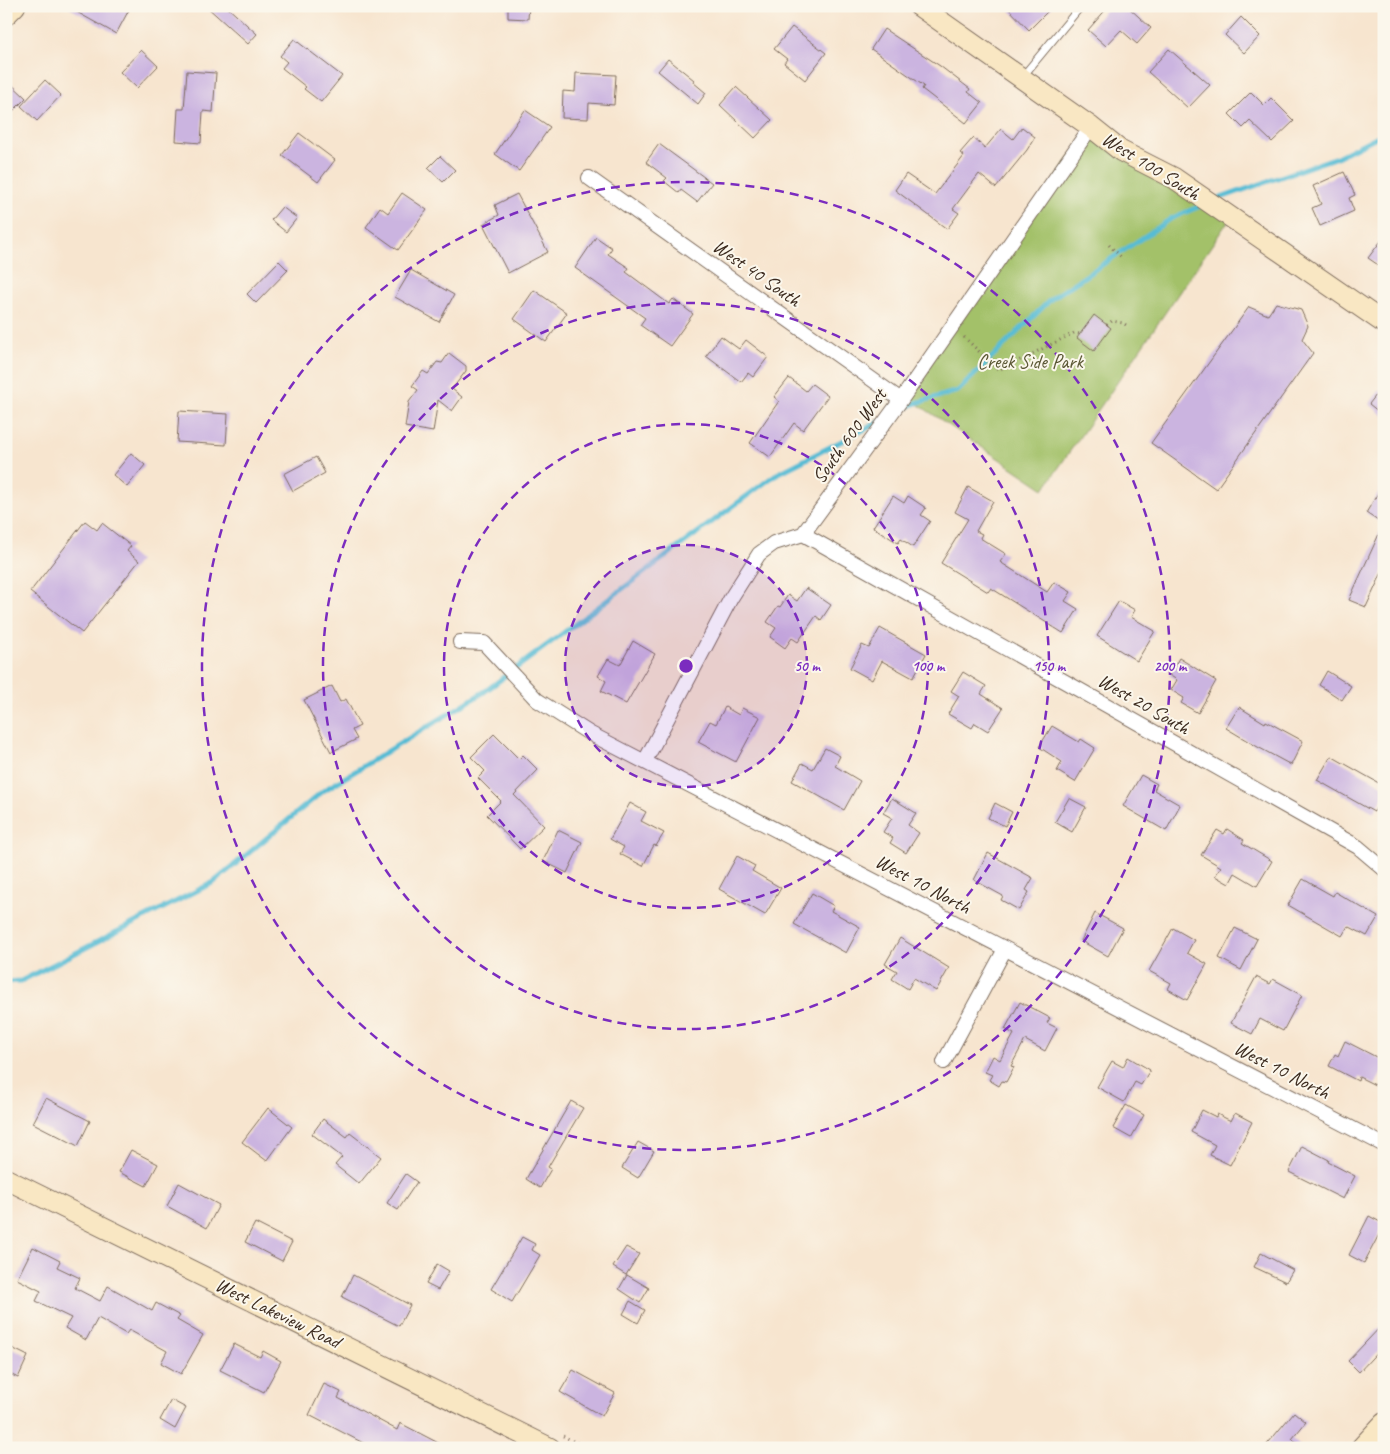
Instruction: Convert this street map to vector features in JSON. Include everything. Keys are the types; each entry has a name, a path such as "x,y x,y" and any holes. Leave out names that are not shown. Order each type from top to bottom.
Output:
{"street":[{"path":"6,16 15,6"},
{"name":"West 100 South","path":"920,6 1091,128 1121,152 1174,178 1384,323"},
{"name":"South 600 West","path":"803,534 901,400 1091,128"},
{"name":"West 40 South","path":"590,178 901,400"},
{"path":"645,761 731,598 759,554 774,543 803,534"},
{"name":"West 20 South","path":"803,534 1358,847 1384,869"},
{"name":"West 10 North","path":"460,642 484,643 537,700 589,733 1384,1145"},
{"path":"944,1062 1005,949"},
{"name":"West Lakeview Road","path":"6,1179 550,1448"},
{"path":"1361,1448 1384,1423"}],"lane":[{"path":"1021,78 1081,6"}],"path":[{"path":"1110,245 1122,258"},
{"path":"1107,325 1112,321 1123,323 1129,327"},
{"path":"964,337 998,368 1004,368 1074,333 1080,334"}],"green space":[{"name":"Creek Side Park","path":"1091,127 1231,217 1044,489 916,403 901,400"}],"building":[{"path":"66,6 131,6 116,34"},
{"path":"206,6 226,6 257,34 248,44"},
{"path":"508,6 529,6 528,19 508,18"},
{"path":"1006,6 1053,6 1029,30"},
{"path":"1109,6 1127,6 1151,28 1137,44 1121,30 1106,46 1088,30"},
{"path":"1241,17 1260,36 1244,53 1225,35"},
{"path":"792,27 826,53 805,80 784,63 787,59 774,49"},
{"path":"884,29 940,66 970,89 968,92 982,103 966,123 922,89 924,86 871,49"},
{"path":"294,39 342,76 321,102 282,68 287,62 280,56"},
{"path":"1169,49 1210,85 1188,108 1148,72"},
{"path":"141,50 158,66 137,88 120,72"},
{"path":"668,59 694,80 693,82 706,93 698,104 658,71"},
{"path":"187,71 216,73 213,112 203,111 201,143 176,141 178,109 184,109"},
{"path":"576,73 616,75 614,105 589,103 588,119 562,118 563,91 575,92"},
{"path":"6,79 26,98 6,118"},
{"path":"45,80 61,95 37,121 21,106"},
{"path":"736,87 772,120 755,138 720,105"},
{"path":"1251,92 1264,105 1271,98 1294,121 1272,142 1250,121 1243,128 1229,114"},
{"path":"525,110 550,127 519,171 495,154"},
{"path":"1022,127 1035,137 1027,150 996,188 979,174 953,209 959,213 947,229 895,190 906,174 935,194 964,156 960,153 973,138 985,148 1001,129 1013,139"},
{"path":"299,133 335,160 318,182 282,155"},
{"path":"659,144 712,183 697,202 681,190 679,193 664,181 667,178 646,162"},
{"path":"440,156 455,170 443,182 428,168"},
{"path":"1344,172 1355,195 1349,198 1354,211 1320,226 1312,208 1321,204 1313,186"},
{"path":"402,193 427,210 398,250 366,227 380,207 388,213"},
{"path":"517,194 548,252 508,273 483,224 499,215 495,205"},
{"path":"282,207 297,218 286,232 271,220"},
{"path":"596,237 612,248 608,254 629,268 626,272 669,304 673,299 693,314 670,346 640,325 645,318 575,268"},
{"path":"1384,237 1384,269 1368,258"},
{"path":"279,261 288,270 256,303 247,294"},
{"path":"411,270 454,295 439,322 395,297"},
{"path":"534,290 567,313 546,342 514,319"},
{"path":"1276,303 1301,310 1308,326 1302,339 1313,353 1216,489 1151,443 1249,307 1268,315"},
{"path":"1094,315 1111,328 1094,351 1077,338"},
{"path":"721,336 739,349 746,340 768,357 753,377 748,373 741,382 706,356"},
{"path":"449,353 466,366 466,371 452,389 462,397 452,411 438,400 433,432 405,427 409,402 418,390 412,386 423,371 428,374 437,362 442,363"},
{"path":"789,378 806,391 812,384 828,396 803,430 794,423 770,457 750,443 779,401 774,397"},
{"path":"1384,385 1384,416 1369,404"},
{"path":"179,411 228,414 226,445 177,442"},
{"path":"131,453 145,465 127,487 113,475"},
{"path":"316,457 325,473 293,491 284,474"},
{"path":"1384,483 1384,513 1378,521 1366,513"},
{"path":"968,487 993,501 976,531 982,534 980,538 1006,554 1000,562 1047,592 1054,582 1071,592 1065,601 1078,609 1063,633 991,588 988,592 941,563 968,519 955,512"},
{"path":"893,496 904,503 908,496 926,508 921,515 930,521 913,547 901,539 898,543 873,527"},
{"path":"85,521 97,530 102,523 131,546 127,551 139,561 82,633 30,592"},
{"path":"1384,523 1384,568 1366,607 1349,600"},
{"path":"806,588 831,605 821,620 816,616 798,642 792,638 785,648 770,637 776,628 767,622 788,595 797,601"},
{"path":"1119,601 1135,610 1131,617 1155,631 1137,661 1097,636"},
{"path":"880,628 926,654 913,678 882,661 872,680 850,668 862,645 869,648"},
{"path":"633,641 655,654 626,704 601,691 606,681 598,676 608,659 620,665"},
{"path":"1179,658 1216,681 1198,713 1181,703 1184,698 1171,690 1177,680 1169,675"},
{"path":"1327,671 1351,686 1342,700 1319,685"},
{"path":"963,672 986,686 981,694 1003,708 988,731 975,723 972,728 948,714 959,696 951,691"},
{"path":"332,686 340,702 346,699 360,726 352,730 357,739 331,752 304,700"},
{"path":"725,707 739,715 742,708 760,717 736,762 698,742 710,721 716,724"},
{"path":"1239,707 1265,723 1266,721 1303,741 1291,765 1226,728"},
{"path":"1052,726 1079,742 1081,739 1095,748 1075,782 1057,771 1062,762 1039,747"},
{"path":"494,734 519,759 523,755 538,770 514,795 544,826 520,849 487,815 501,801 478,778 485,771 471,757"},
{"path":"825,748 840,756 835,766 860,781 844,810 792,781 802,763 813,769"},
{"path":"1331,756 1384,786 1384,795 1374,812 1317,780"},
{"path":"1141,775 1157,784 1154,790 1180,805 1166,831 1123,806"},
{"path":"892,798 916,813 908,825 919,833 906,853 890,843 893,838 883,832 892,818 883,813"},
{"path":"1069,798 1086,807 1072,832 1055,822"},
{"path":"630,803 646,812 641,821 664,833 656,846 654,845 643,866 620,854 624,847 610,839"},
{"path":"995,803 1012,812 1005,826 988,818"},
{"path":"1227,829 1244,840 1242,843 1272,861 1257,886 1235,873 1229,884 1215,876 1221,867 1201,855 1217,830 1224,834"},
{"path":"558,830 582,842 567,873 543,861"},
{"path":"988,853 1033,878 1026,890 1029,892 1019,910 1001,900 1003,896 974,880"},
{"path":"737,856 755,866 752,871 781,888 765,915 719,889"},
{"path":"1303,879 1333,896 1335,892 1378,917 1367,936 1348,926 1342,936 1288,905"},
{"path":"812,893 834,906 831,911 860,927 846,953 794,924"},
{"path":"1095,913 1123,928 1108,956 1081,941"},
{"path":"1173,928 1194,940 1187,953 1207,964 1187,1000 1168,989 1171,983 1149,971"},
{"path":"1235,928 1257,939 1241,970 1219,958"},
{"path":"900,938 949,968 936,991 914,978 908,989 892,979 897,971 885,964"},
{"path":"1256,977 1270,984 1273,979 1302,995 1283,1031 1260,1019 1252,1034 1231,1023"},
{"path":"1020,1002 1050,1018 1047,1023 1057,1028 1045,1051 1025,1040 1011,1066 1014,1067 1006,1082 1002,1081 999,1086 989,1080 992,1075 985,1072 993,1056 1000,1060 1014,1034 1005,1029"},
{"path":"1345,1041 1384,1061 1384,1069 1375,1085 1359,1077 1358,1081 1329,1066 1335,1054 1338,1056"},
{"path":"1128,1057 1150,1070 1141,1085 1135,1082 1124,1102 1097,1087 1112,1061 1123,1067"},
{"path":"46,1098 90,1121 78,1146 33,1123"},
{"path":"571,1101 583,1108 548,1167 551,1169 540,1188 526,1179"},
{"path":"1126,1105 1144,1115 1131,1138 1113,1128"},
{"path":"268,1108 292,1127 267,1161 242,1142"},
{"path":"1202,1110 1216,1117 1217,1114 1231,1121 1235,1113 1252,1122 1230,1165 1210,1155 1215,1145 1191,1132"},
{"path":"323,1119 347,1137 350,1133 381,1157 359,1184 335,1165 342,1157 312,1134"},
{"path":"638,1142 654,1151 638,1178 622,1168"},
{"path":"1302,1146 1355,1176 1343,1199 1289,1172"},
{"path":"131,1150 158,1164 146,1186 119,1172"},
{"path":"406,1174 417,1182 398,1210 387,1203"},
{"path":"179,1183 219,1205 207,1228 167,1206"},
{"path":"1369,1216 1384,1225 1364,1263 1349,1255"},
{"path":"255,1223 292,1242 282,1261 245,1242"},
{"path":"522,1237 535,1244 532,1250 540,1255 512,1302 491,1289"},
{"path":"33,1247 60,1261 57,1267 80,1278 75,1288 100,1301 108,1286 152,1311 156,1303 180,1316 177,1320 203,1335 181,1374 161,1363 167,1351 129,1330 126,1334 98,1318 86,1340 65,1328 71,1318 36,1301 41,1291 17,1279"},
{"path":"626,1247 639,1254 626,1275 613,1267"},
{"path":"1261,1253 1293,1270 1286,1282 1254,1267"},
{"path":"437,1264 449,1271 438,1290 426,1284"},
{"path":"353,1275 410,1305 399,1326 342,1297"},
{"path":"627,1275 649,1288 640,1303 619,1289"},
{"path":"630,1301 645,1310 638,1323 623,1314"},
{"path":"1384,1323 1384,1345 1359,1372 1348,1361"},
{"path":"234,1344 260,1357 263,1351 281,1361 264,1392 220,1370"},
{"path":"6,1345 28,1356 18,1378 6,1372"},
{"path":"573,1370 615,1393 602,1416 560,1392"},
{"path":"324,1384 341,1392 338,1398 397,1430 400,1423 448,1448 373,1448 309,1415"},
{"path":"171,1400 186,1408 175,1429 160,1420"},
{"path":"1294,1412 1306,1422 1292,1439 1302,1448 1264,1448"}],"waterway":[{"path":"1215,200 1337,157 1384,133"},
{"path":"897,412 916,403 958,391 1051,299 1172,218 1203,205"},
{"path":"6,982 21,981 214,882 323,791 484,692 775,475 881,421"}]}
